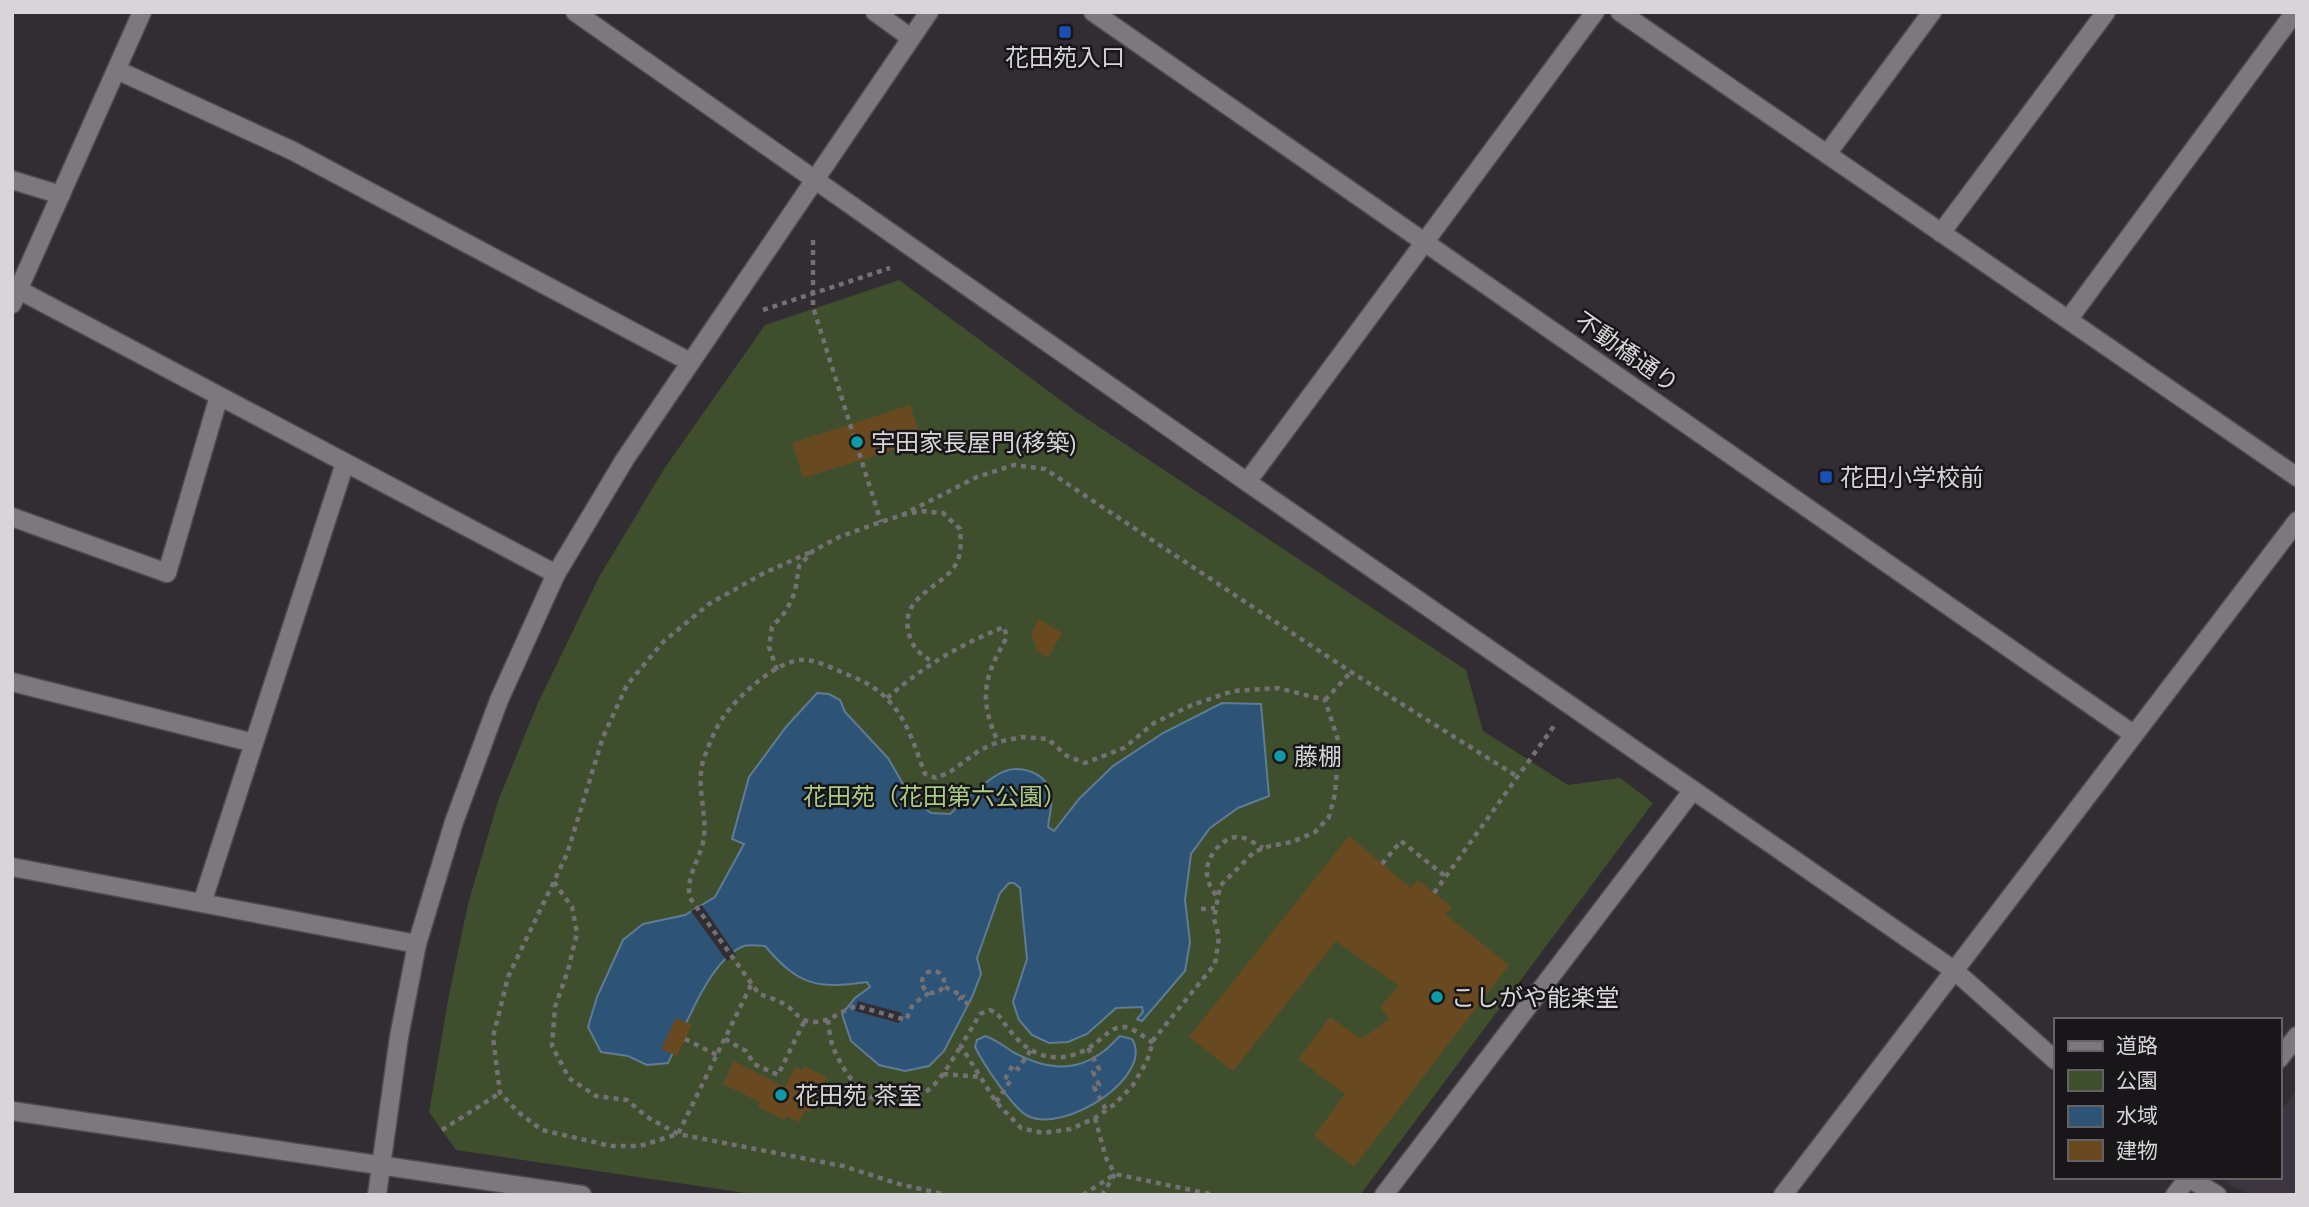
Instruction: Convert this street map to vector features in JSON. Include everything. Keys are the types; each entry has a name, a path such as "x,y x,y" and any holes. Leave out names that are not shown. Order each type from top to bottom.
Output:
{"street":[{"path":"142,12 16,297 219,396 556,574"},
{"path":"575,12 1247,482 1955,971 2054,1059"},
{"path":"874,12 911,38"},
{"path":"377,1195 399,1037 417,944 467,785 499,701 556,574 625,459 929,12"},
{"name":"不動橋通り","path":"1093,12 2133,734"},
{"path":"1247,482 1595,12"},
{"path":"1620,12 2297,477"},
{"path":"1827,154 1932,12"},
{"path":"1941,233 2106,12"},
{"path":"2068,320 2295,12"},
{"path":"117,70 293,152 690,362"},
{"path":"12,180 61,195"},
{"path":"12,517 167,573 219,396"},
{"path":"202,903 345,463"},
{"path":"1783,1195 2297,521"},
{"path":"12,682 254,743"},
{"path":"1384,1195 1693,790"},
{"path":"12,867 417,944"},
{"path":"2281,1056 2297,1036"},
{"path":"12,1111 382,1166 505,1189 582,1195"},
{"path":"2175,1195 2187,1179"},
{"path":"2190,1179 2217,1195"}],"path":[{"path":"813,240 813,307 880,522"},
{"path":"763,310 890,268"},
{"path":"751,985 678,1134 640,1146 611,1146 577,1140 542,1130 518,1112 500,1093 493,1037 505,989 567,854 603,737 627,685 663,642 709,604 764,573 839,537 902,514 977,477 1014,465 1045,469 1351,672 1518,776"},
{"path":"902,514 922,511 943,513 960,529 961,550 952,570 923,593 911,608 906,623 910,640 919,654 933,662"},
{"path":"777,670 769,647 772,627 786,611 795,592 799,566 813,551"},
{"path":"887,698 933,662 966,642 1004,627 1007,637 991,664 985,687 990,725 998,742"},
{"path":"930,992 913,1004 906,1020 857,1006 850,1007 840,1016 828,1019 813,1022 799,1018 787,1006 759,994 690,898 687,887 697,864 704,836 699,775 720,721 744,693 787,663 806,659 848,675 887,698 903,719 925,774 936,778 950,772 979,750 998,742 1022,737 1048,739 1067,756 1085,763 1124,748 1154,723 1192,705 1233,691 1278,688 1325,700"},
{"path":"1325,700 1351,672"},
{"path":"961,1046 996,1102 1021,1128 1043,1133 1072,1129 1095,1118 1133,1085 1147,1061 1153,1043 1215,964 1219,937 1214,919 1220,886 1254,852 1292,842 1315,832 1329,817 1335,794 1339,743 1325,700"},
{"path":"1434,892 1557,722"},
{"path":"1217,896 1208,886 1206,874 1208,859 1215,850 1225,840 1237,837 1263,848"},
{"path":"1382,864 1401,841 1446,876"},
{"path":"554,881 572,907 577,933 555,1007 552,1046 569,1078 596,1096 627,1100 647,1117 678,1134 843,1166 899,1184 947,1195"},
{"path":"1200,909 1215,908"},
{"path":"937,971 942,976 945,987 939,993 930,992 921,983 921,978 937,971"},
{"path":"945,987 963,996 960,999 972,1006"},
{"path":"828,1019 832,1045 858,1088 872,1100 889,1103 909,1101 926,1093 942,1074 980,1014 990,1010 999,1014 1016,1039 1030,1052 1038,1054 1067,1057 1089,1050 1117,1027 1126,1027 1153,1043"},
{"path":"725,1039 746,1051 754,1064 778,1075 805,1020"},
{"path":"685,1039 718,1055"},
{"path":"1089,1050 1099,1069 1093,1072 1099,1085 1094,1087 1106,1110"},
{"path":"996,1102 1011,1080 1006,1077 1013,1065 1018,1069 1030,1052"},
{"path":"942,1074 981,1077"},
{"path":"442,1130 500,1093"},
{"path":"1095,1118 1106,1158 1115,1174"},
{"path":"1102,1195 1115,1174"},
{"path":"1083,1195 1115,1174 1210,1194"}],"shaded area":[{"path":"2297,1090 2297,1195 2249,1195 2226,1182 2228,1179 2281,1179 2281,1110"}],"green space":[{"name":"花田苑（花田第六公園）","path":"899,280 1075,411 1466,670 1483,731 1568,785 1620,778 1653,803 1360,1195 759,1195 456,1150 429,1112 468,904 498,801 538,703 599,577 664,469 765,325"}],"water":[{"path":"817,693 829,694 840,700 845,712 888,758 911,798 931,813 950,814 978,788 997,775 1021,769 1036,774 1048,786 1052,802 1048,827 1054,831 1079,799 1113,766 1163,733 1222,703 1261,704 1269,796 1238,808 1210,828 1191,854 1185,900 1190,942 1185,971 1142,1021 1137,1019 1143,1012 1142,1007 1116,1008 1087,1034 1068,1042 1049,1043 1032,1035 1019,1020 1013,1002 1027,959 1020,888 1009,883 1000,893 977,958 981,974 972,997 944,1051 929,1066 905,1071 879,1065 851,1041 842,1014 855,998 870,987 867,982 835,985 810,982 788,969 765,946 751,945 731,953 709,980 668,1063 647,1065 628,1056 601,1052 588,1027 597,997 623,940 643,924 685,915 715,897 744,844 732,839 749,777 786,727"},
{"path":"985,1036 1025,1058 1048,1065 1070,1066 1081,1063 1104,1051 1120,1036 1132,1039 1136,1054 1131,1069 1103,1098 1063,1117 1044,1119 1022,1112 999,1085 975,1047 977,1040"}],"pier":[{"path":"702,905 736,955 727,961 691,911"},
{"path":"858,1001 902,1013 899,1023 855,1011"}],"building":[{"name":"宇田家長屋門(移築)","path":"910,405 922,441 803,478 792,443"},
{"path":"1039,619 1062,633 1048,658 1037,651 1031,633"},
{"name":"こしがや能楽堂","path":"1349,836 1411,888 1418,880 1452,907 1445,914 1509,965 1354,1167 1314,1136 1345,1094 1298,1059 1330,1017 1361,1039 1390,1019 1380,1007 1399,986 1336,941 1233,1071 1189,1037"},
{"path":"676,1018 692,1025 677,1056 661,1049"},
{"name":"花田苑 茶室","path":"734,1061 785,1087 795,1067 802,1070 804,1066 827,1077 810,1112 805,1110 799,1122 787,1116 785,1120 758,1107 760,1102 723,1084"}],"place":[{"name":"花田苑入口","path":"1065,32"},
{"name":"宇田家長屋門(移築)","path":"857,442"},
{"name":"花田小学校前","path":"1826,477"},
{"name":"藤棚","path":"1280,756"},
{"name":"こしがや能楽堂","path":"1437,997"},
{"name":"花田苑 茶室","path":"781,1095"}]}
